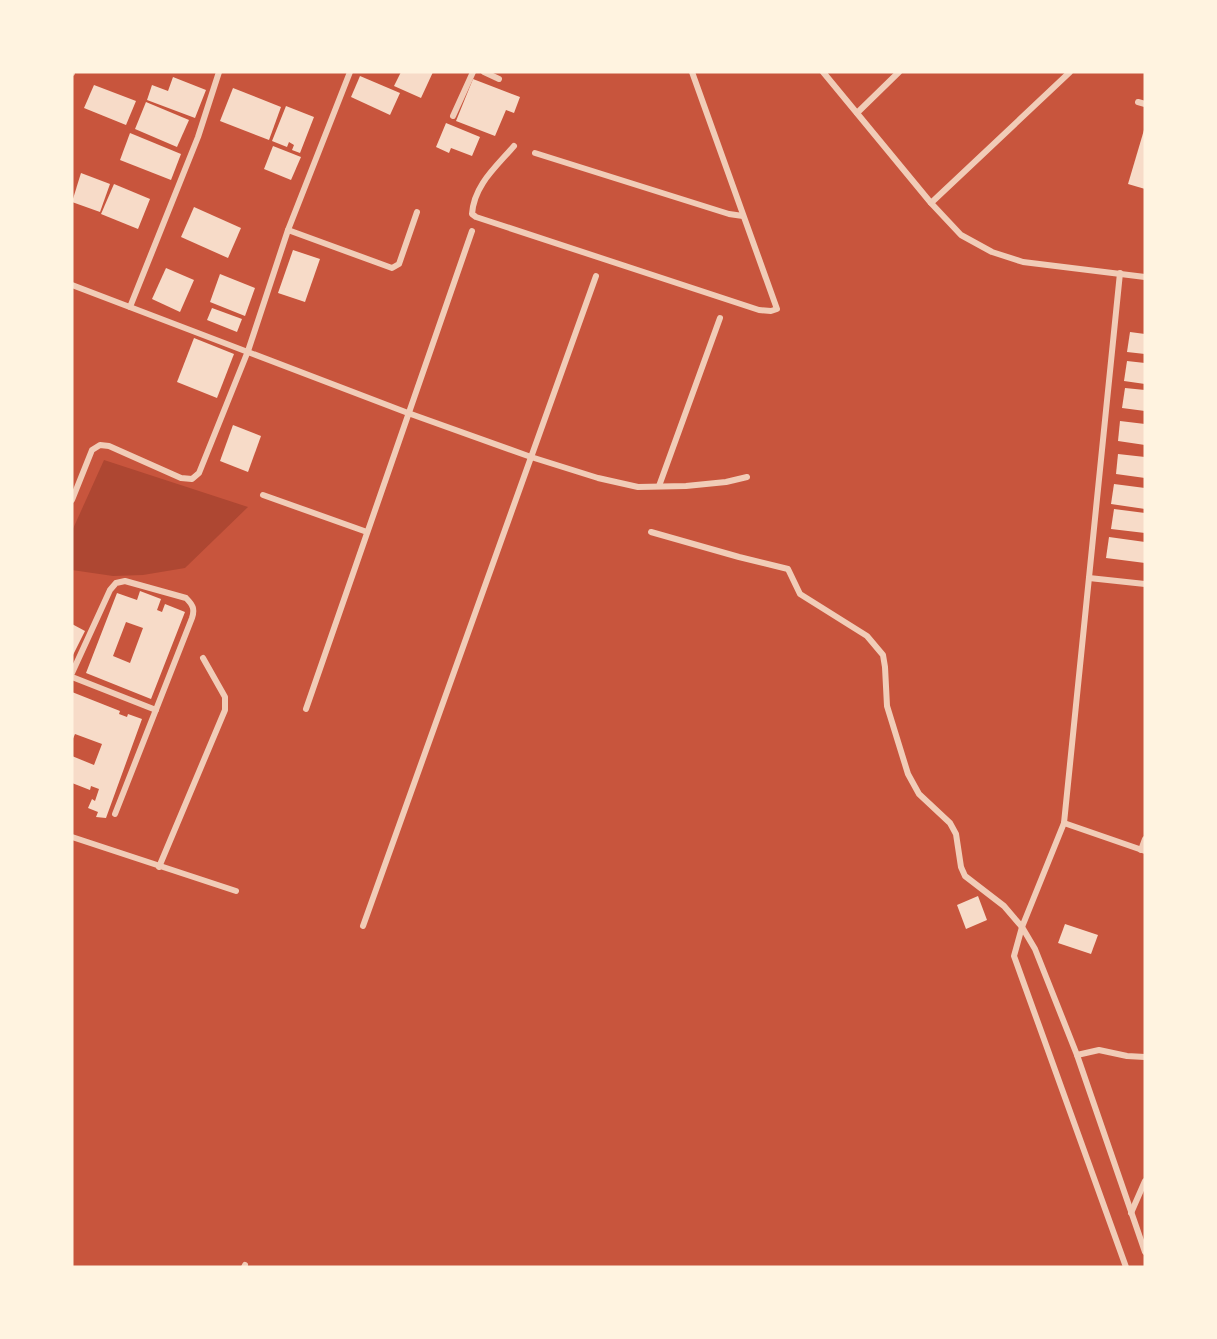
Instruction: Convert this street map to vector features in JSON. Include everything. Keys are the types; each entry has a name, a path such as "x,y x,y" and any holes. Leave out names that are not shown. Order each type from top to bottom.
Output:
{"street":[{"path":"130,307 198,137 219,72"},
{"path":"72,500 92,450 100,445 109,446 181,478 192,479 199,473 248,351 288,230 350,72"},
{"path":"453,116 473,72"},
{"path":"484,72 499,79"},
{"path":"514,146 481,183 472,206 472,214 476,217 759,310 777,309 692,72"},
{"path":"822,72 931,203 961,235 992,252 1023,262 1145,277"},
{"path":"857,114 899,72"},
{"path":"931,203 1070,72"},
{"path":"535,153 729,214 743,216"},
{"path":"288,230 392,268 399,264 417,212"},
{"path":"306,709 472,231"},
{"path":"1120,273 1064,823 1022,927 1014,956 1126,1267"},
{"path":"363,926 596,276"},
{"path":"72,285 408,413 597,478 638,487 716,483 747,477"},
{"path":"658,486 720,318"},
{"path":"263,495 367,532"},
{"path":"651,532 788,569 800,594 856,628 878,647 883,655 885,668 887,706 908,774 919,794 950,823 956,834 961,867 965,876 1004,906 1022,927 1035,949 1077,1055 1145,1252"},
{"path":"1089,578 1145,584"},
{"path":"115,814 156,710 192,618 194,611 193,604 186,598 125,581 116,583 110,590 72,675 156,710"},
{"path":"159,867 225,710 225,697 203,658"},
{"path":"1064,823 1143,850 1145,839"},
{"path":"72,837 236,891"},
{"path":"1077,1055 1099,1050 1145,1057"},
{"path":"1131,1214 1145,1181"}],"shaded area":[{"path":"104,460 248,507 185,568 143,575 113,576 72,570 72,531"}],"building":[{"path":"401,72 433,72 421,98 394,86"},
{"path":"360,76 400,93 390,115 351,97"},
{"path":"173,77 206,90 195,118 147,100 152,85 168,91"},
{"path":"473,79 520,97 514,113 506,110 495,136 456,121"},
{"path":"94,85 136,101 126,125 84,108"},
{"path":"233,88 281,107 269,140 220,121"},
{"path":"146,102 189,120 177,147 135,129"},
{"path":"286,106 314,117 300,153 292,150 294,145 289,142 287,147 272,141"},
{"path":"446,123 480,137 472,156 451,148 449,153 436,147"},
{"path":"1145,130 1145,189 1128,184"},
{"path":"130,133 181,154 171,180 120,160"},
{"path":"273,146 301,157 291,180 264,169"},
{"path":"81,173 110,184 100,212 72,202"},
{"path":"114,184 150,199 138,229 101,214"},
{"path":"194,207 241,228 228,258 181,237"},
{"path":"293,250 320,259 305,302 278,293"},
{"path":"166,268 194,280 180,312 152,299"},
{"path":"220,274 255,288 245,316 210,302"},
{"path":"212,308 242,319 237,332 207,320"},
{"path":"1130,332 1145,334 1145,354 1127,352"},
{"path":"194,338 234,354 217,398 177,382"},
{"path":"1127,361 1145,363 1145,384 1124,381"},
{"path":"1125,388 1145,390 1145,411 1122,408"},
{"path":"1120,421 1145,424 1145,445 1118,441"},
{"path":"233,425 261,436 248,472 220,461"},
{"path":"1118,454 1145,457 1145,478 1116,474"},
{"path":"1114,484 1145,488 1145,509 1111,504"},
{"path":"1114,509 1145,513 1145,533 1111,529"},
{"path":"1109,537 1145,542 1145,563 1106,558"},
{"path":"140,591 161,599 157,610 162,612 165,604 185,612 151,699 86,673 117,593 137,600","holes":["126,622 143,628 130,663 113,656"]},
{"path":"72,624 85,631 72,657"},
{"path":"72,692 120,711 119,714 127,717 128,714 142,719 106,818 96,817 98,812 88,808 92,799 95,801 99,789 91,786 90,790 72,783 72,756 94,765 102,744 75,734 72,741"},
{"path":"978,896 987,920 966,929 957,905"},
{"path":"1065,924 1098,935 1091,954 1058,943"}]}
